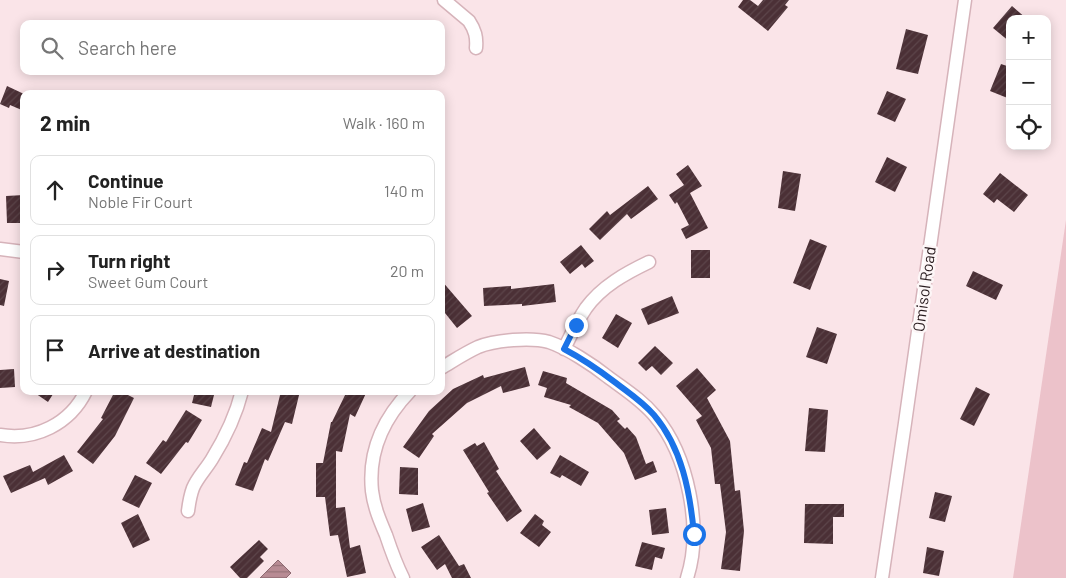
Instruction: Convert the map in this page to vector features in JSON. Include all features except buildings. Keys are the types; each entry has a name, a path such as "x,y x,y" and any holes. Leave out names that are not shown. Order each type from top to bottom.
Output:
{"street":[{"path":"444,0 469,21 476,36 476,48"},
{"name":"Omisol Road","path":"882,578 965,0"},
{"path":"0,249 20,252"},
{"path":"564,349 587,307 598,294 632,270 649,262"},
{"path":"445,366 488,344 528,340 549,342 596,368 639,400 664,427 681,464 688,489 694,534 693,551 687,578"},
{"path":"0,435 9,437 26,436 51,428 74,410 84,395"},
{"path":"188,511 190,495 194,486 231,425 241,395"},
{"path":"403,578 376,510 372,492 371,471 378,439 396,406 406,395"}],"shaded area":[{"path":"1066,220 1066,578 1013,578"},
{"path":"278,560 291,573 286,578 260,578"}],"route":[{"path":"576,325 564,349 596,368 639,400 664,427 681,464 692,510 694,534"}]}
